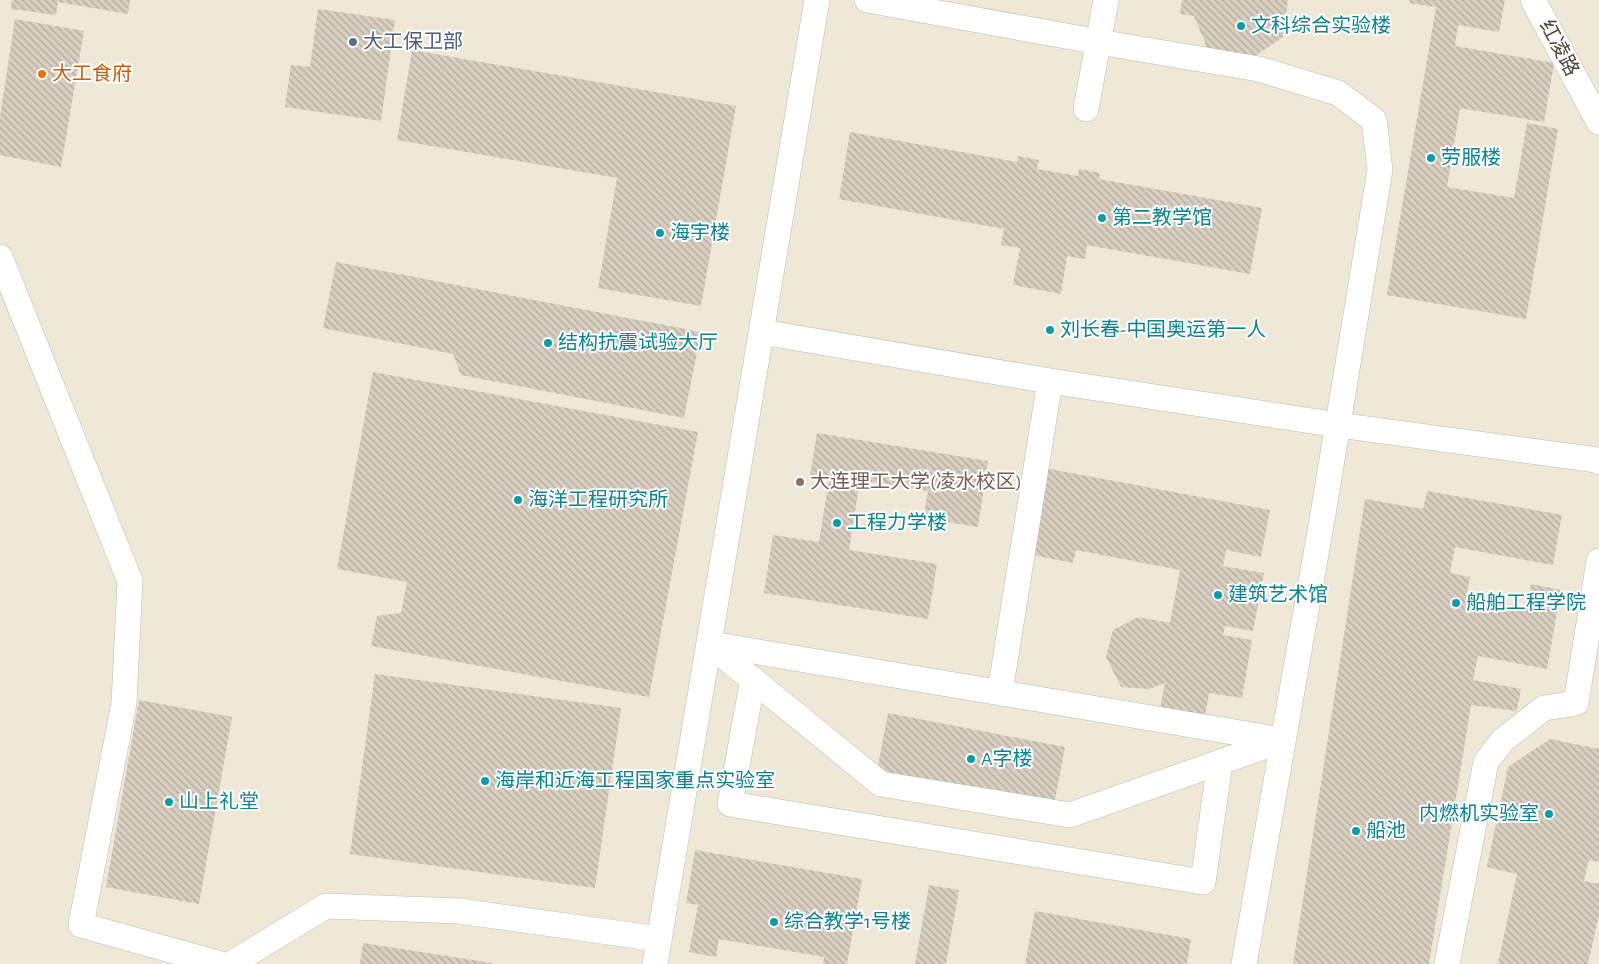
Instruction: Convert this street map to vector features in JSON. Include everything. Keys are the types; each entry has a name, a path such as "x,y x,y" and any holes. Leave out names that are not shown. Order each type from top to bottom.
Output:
{"street":[{"path":"655,964 817,0"},
{"path":"867,0 1259,69 1338,94 1374,120 1380,170 1338,425 1244,964"},
{"path":"1086,109 1106,0"},
{"name":"红凌路","path":"1533,0 1599,122"},
{"path":"0,257 130,581 124,703 81,925 221,964"},
{"path":"762,332 1050,381 1338,425 1598,460 1599,462"},
{"path":"1000,692 1050,381"},
{"path":"1446,964 1486,762 1503,740 1544,708 1576,703 1599,561"},
{"path":"709,644 881,784 1070,815 1283,740"},
{"path":"709,644 1283,740"},
{"path":"753,679 730,804 1203,882 1220,762"},
{"path":"231,964 326,906 459,911 659,939"}],"shaded area":[{"name":"大连理工大学(凌水校区)","path":"0,0 1599,0 1599,964 0,964"}],"building":[{"path":"12,0 130,0 128,14 58,2 56,15 11,9"},
{"name":"文科综合实验楼","path":"1182,0 1288,0 1283,37 1255,56 1204,58 1206,45 1194,16 1180,14"},
{"name":"劳服楼","path":"1410,0 1505,0 1499,32 1458,25 1455,46 1554,63 1544,122 1460,108 1447,187 1514,198 1527,123 1558,129 1526,319 1387,295 1436,7 1409,3"},
{"name":"大工保卫部","path":"318,9 395,20 381,121 285,107 291,65 310,67"},
{"name":"大工食府","path":"15,19 84,31 61,167 0,155 0,117"},
{"name":"海宇楼","path":"412,50 736,106 701,306 598,288 617,178 397,140"},
{"name":"第二教学馆","path":"850,132 1017,162 1018,156 1039,160 1037,169 1078,176 1079,169 1100,173 1099,179 1262,208 1250,274 1087,245 1085,259 1067,256 1061,294 1013,285 1020,248 1001,245 1004,229 839,199"},
{"name":"结构抗震试验大厅","path":"336,262 701,332 684,418 461,375 453,354 323,328"},
{"name":"海洋工程研究所","path":"373,372 698,432 649,697 371,646 377,616 401,613 407,582 337,569"},
{"name":"工程力学楼","path":"817,433 988,461 978,527 923,518 928,491 860,480 849,550 937,564 928,619 764,593 773,535 819,542 829,479 810,476"},
{"name":"建筑艺术馆","path":"1039,467 1270,510 1261,557 1226,550 1223,566 1264,573 1253,631 1225,626 1223,635 1252,640 1242,698 1209,693 1205,717 1160,709 1165,683 1149,689 1121,687 1106,657 1113,630 1138,617 1170,623 1180,570 1076,550 1073,563 1023,553"},
{"path":"1427,491 1562,515 1553,565 1455,547 1450,573 1470,577 1466,598 1526,609 1531,584 1561,590 1547,669 1478,656 1473,680 1521,689 1517,711 1471,705 1429,964 1293,964 1365,499 1423,509"},
{"name":"海岸和近海工程国家重点实验室","path":"375,674 621,708 595,888 350,854"},
{"name":"山上礼堂","path":"139,700 232,717 199,904 106,887"},
{"name":"A字楼","path":"888,713 1065,747 1054,805 877,771"},
{"name":"内燃机实验室","path":"1550,739 1599,749 1599,862 1589,860 1584,881 1599,884 1599,914 1588,964 1498,964 1517,874 1487,867 1508,767"},
{"name":"综合教学1号楼","path":"695,850 862,879 847,964 823,964 824,957 719,939 716,957 689,952 698,905 686,903"},
{"name":"综合教学1号楼","path":"929,885 959,890 946,964 915,964"},
{"path":"1035,911 1191,939 1187,964 1025,964"},
{"path":"363,943 492,963 492,964 360,964"}],"place":[{"name":"文科综合实验楼","path":"1241,26"},
{"name":"大工保卫部","path":"353,42"},
{"name":"大工食府","path":"42,74"},
{"name":"劳服楼","path":"1431,158"},
{"name":"第二教学馆","path":"1102,218"},
{"name":"海宇楼","path":"660,233"},
{"name":"刘长春-中国奥运第一人","path":"1050,330"},
{"name":"结构抗震试验大厅","path":"548,343"},
{"name":"大连理工大学(凌水校区)","path":"800,482"},
{"name":"海洋工程研究所","path":"518,500"},
{"name":"工程力学楼","path":"837,523"},
{"name":"建筑艺术馆","path":"1218,595"},
{"name":"船舶工程学院","path":"1456,603"},
{"name":"A字楼","path":"971,759"},
{"name":"海岸和近海工程国家重点实验室","path":"485,781"},
{"name":"山上礼堂","path":"169,802"},
{"name":"内燃机实验室","path":"1549,814"},
{"name":"船池","path":"1356,831"},
{"name":"综合教学1号楼","path":"774,922"}]}
